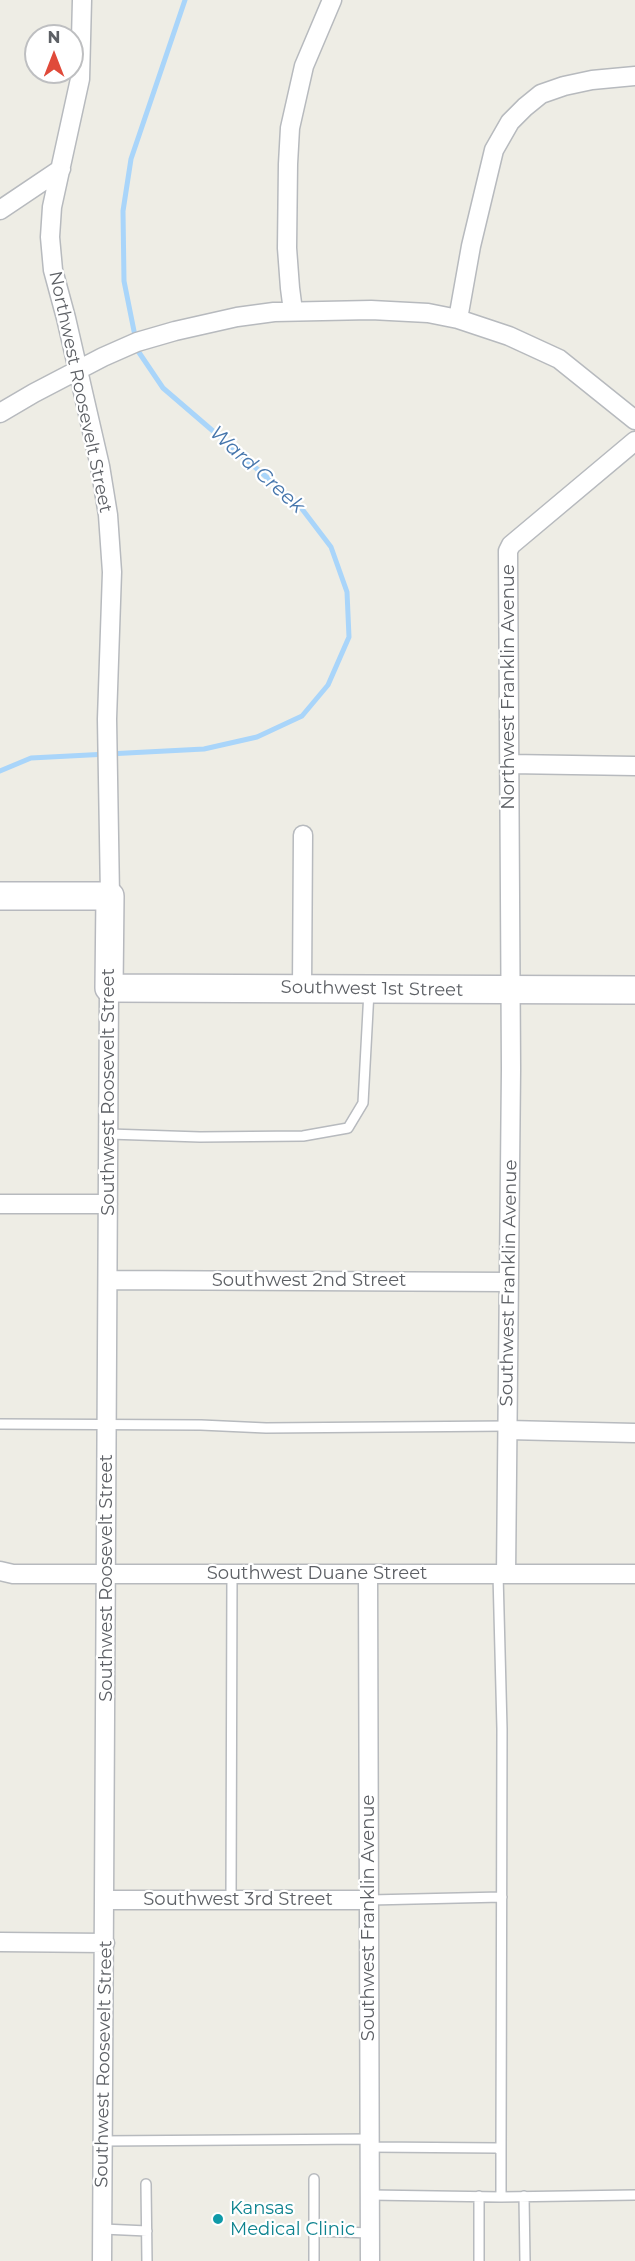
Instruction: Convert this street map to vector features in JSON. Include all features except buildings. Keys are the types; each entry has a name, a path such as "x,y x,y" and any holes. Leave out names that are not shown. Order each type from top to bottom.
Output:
{"street":[{"name":"Northwest Roosevelt Street","path":"82,0 80,79 52,207 50,237 53,270 100,466 108,515 112,572 107,719 110,896"},
{"path":"293,311 287,248 290,128 304,66 332,0"},
{"path":"458,320 494,150 510,122 525,106 541,94 592,80 635,76"},
{"path":"0,210 61,169"},
{"path":"0,413 103,357 137,342 175,331 237,317 293,311 394,311 428,313 509,336 559,359 635,420"},
{"name":"Northwest Franklin Avenue","path":"511,991 508,551 511,545 635,441"},
{"path":"510,764 635,766"},
{"path":"302,988 303,835"},
{"path":"0,896 110,896"},
{"name":"Southwest Roosevelt Street","path":"102,2261 110,896"},
{"name":"Southwest 1st Street","path":"109,988 635,990"},
{"name":"Southwest Franklin Avenue","path":"502,1574 508,1428 511,991"},
{"path":"0,1204 108,1204"},
{"name":"Southwest 2nd Street","path":"108,1281 509,1282"},
{"path":"508,1428 635,1433"},
{"name":"Southwest Duane Street","path":"0,1571 14,1574 635,1574"},
{"name":"Southwest Franklin Avenue","path":"368,1574 370,2261"},
{"name":"Southwest 3rd Street","path":"105,1900 370,1900"},
{"path":"0,1942 105,1943"}],"lane":[{"path":"109,1134 200,1137 303,1136 348,1128 363,1103 369,989"},
{"path":"0,1424 508,1428"},
{"path":"231,1900 232,1574"},
{"path":"501,2197 499,2149 502,1574"},
{"path":"370,1900 502,1897"},
{"path":"103,2141 370,2143 499,2149"},
{"path":"314,2179 314,2261"},
{"path":"146,2184 147,2261"},
{"path":"370,2195 501,2197 635,2194"},
{"path":"479,2196 479,2261"},
{"path":"524,2196 525,2261"},
{"path":"102,2229 147,2230"},
{"path":"314,2231 370,2233"}],"waterway":[{"name":"Ward Creek","path":"0,771 31,758 204,749 257,737 302,716 328,685 349,637 347,592 331,547 299,505 163,388 138,351 124,281 123,211 131,159 185,0"}],"place":[{"name":"Kansas Medical Clinic","path":"218,2219"}]}
